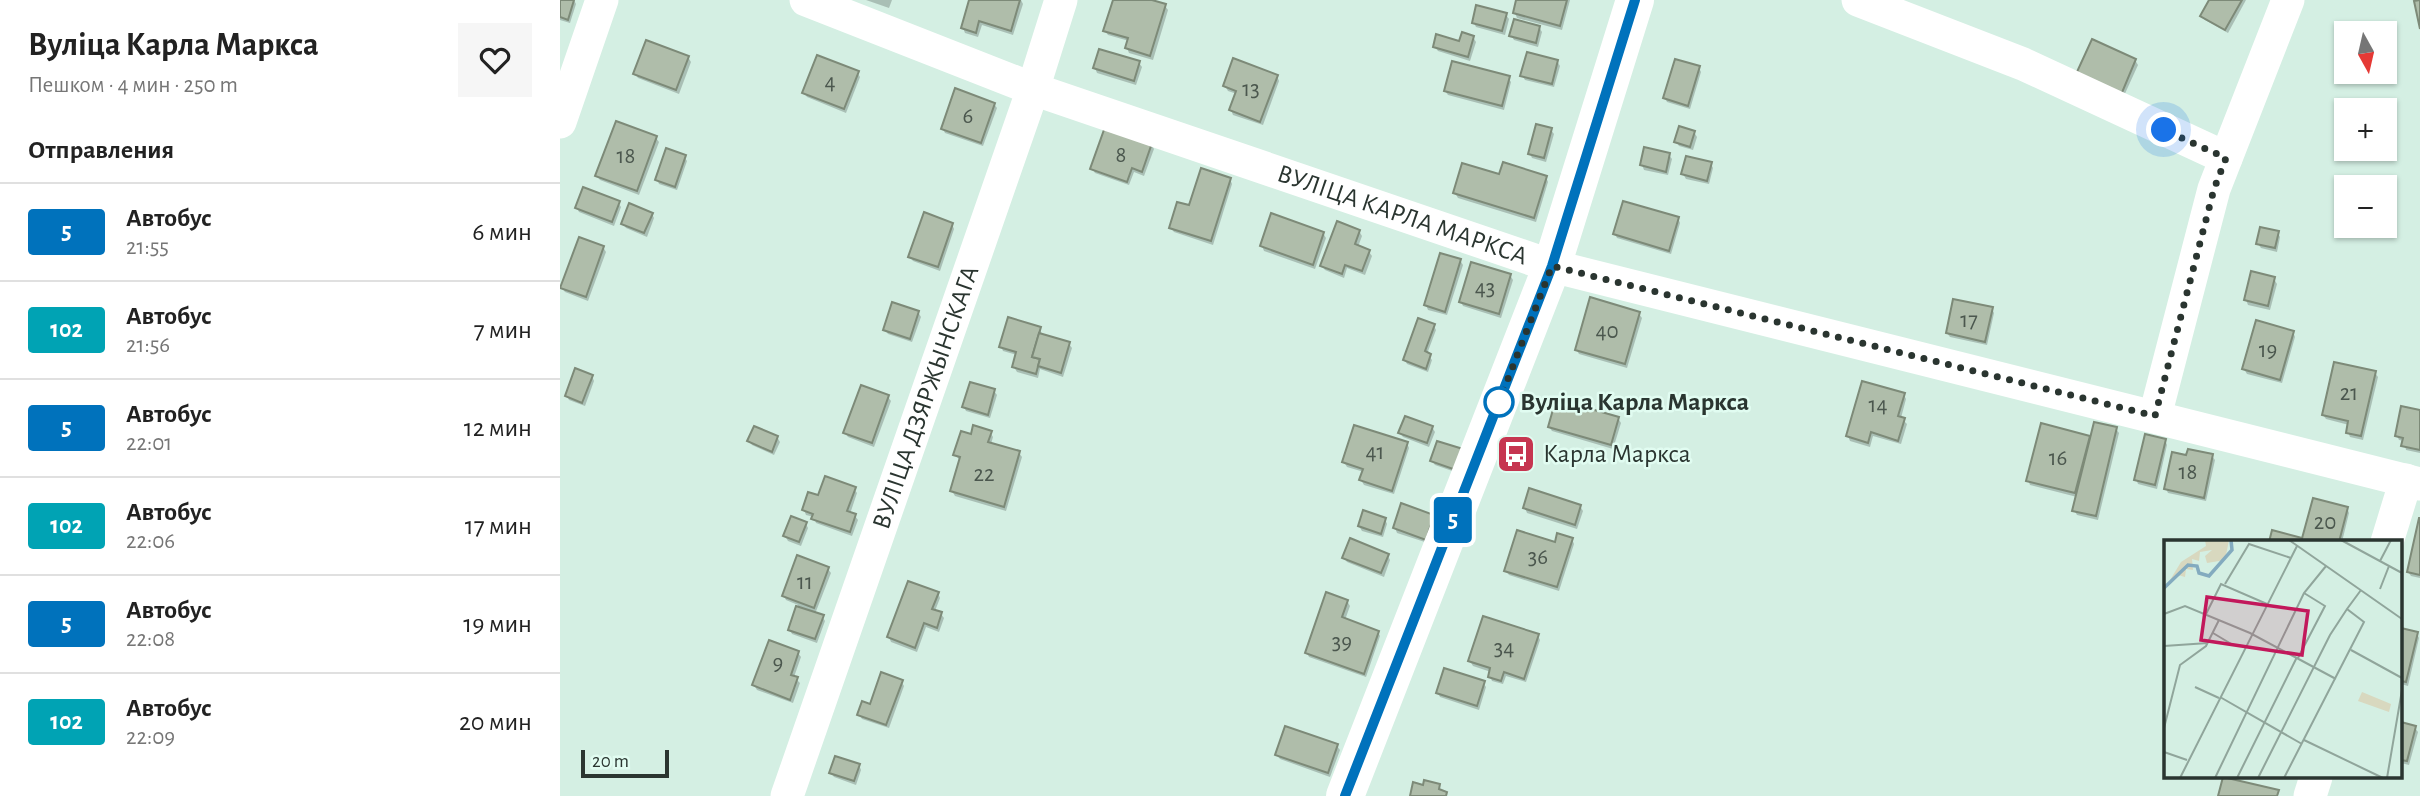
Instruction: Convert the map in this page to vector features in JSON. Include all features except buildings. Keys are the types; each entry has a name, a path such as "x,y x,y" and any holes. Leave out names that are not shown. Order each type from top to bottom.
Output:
{"street":[{"path":"560,122 602,0"},
{"name":"ВУЛІЦА КАРЛА МАРКСА","path":"806,0 1033,89 1552,266 2413,482"},
{"name":"ВУЛІЦА ДЗЯРЖЫНСКАГА","path":"787,796 1033,89 1061,0"},
{"path":"1345,796 1552,266 1635,0"},
{"path":"1858,0 2023,64 2226,158"},
{"path":"2155,416 2214,189 2288,0"},
{"path":"2388,540 2413,482"},
{"path":"2310,796 2316,778"}],"bus line":[{"name":"5","path":"1345,796 1552,266 1635,0"}],"place":[{"name":"Вуліца Карла Маркса","path":"1499,402"},
{"name":"Карла Маркса","path":"1516,454"}],"route":[{"path":"1499,402 1552,266 2155,416 2214,189 2226,158 2164,130"}]}
